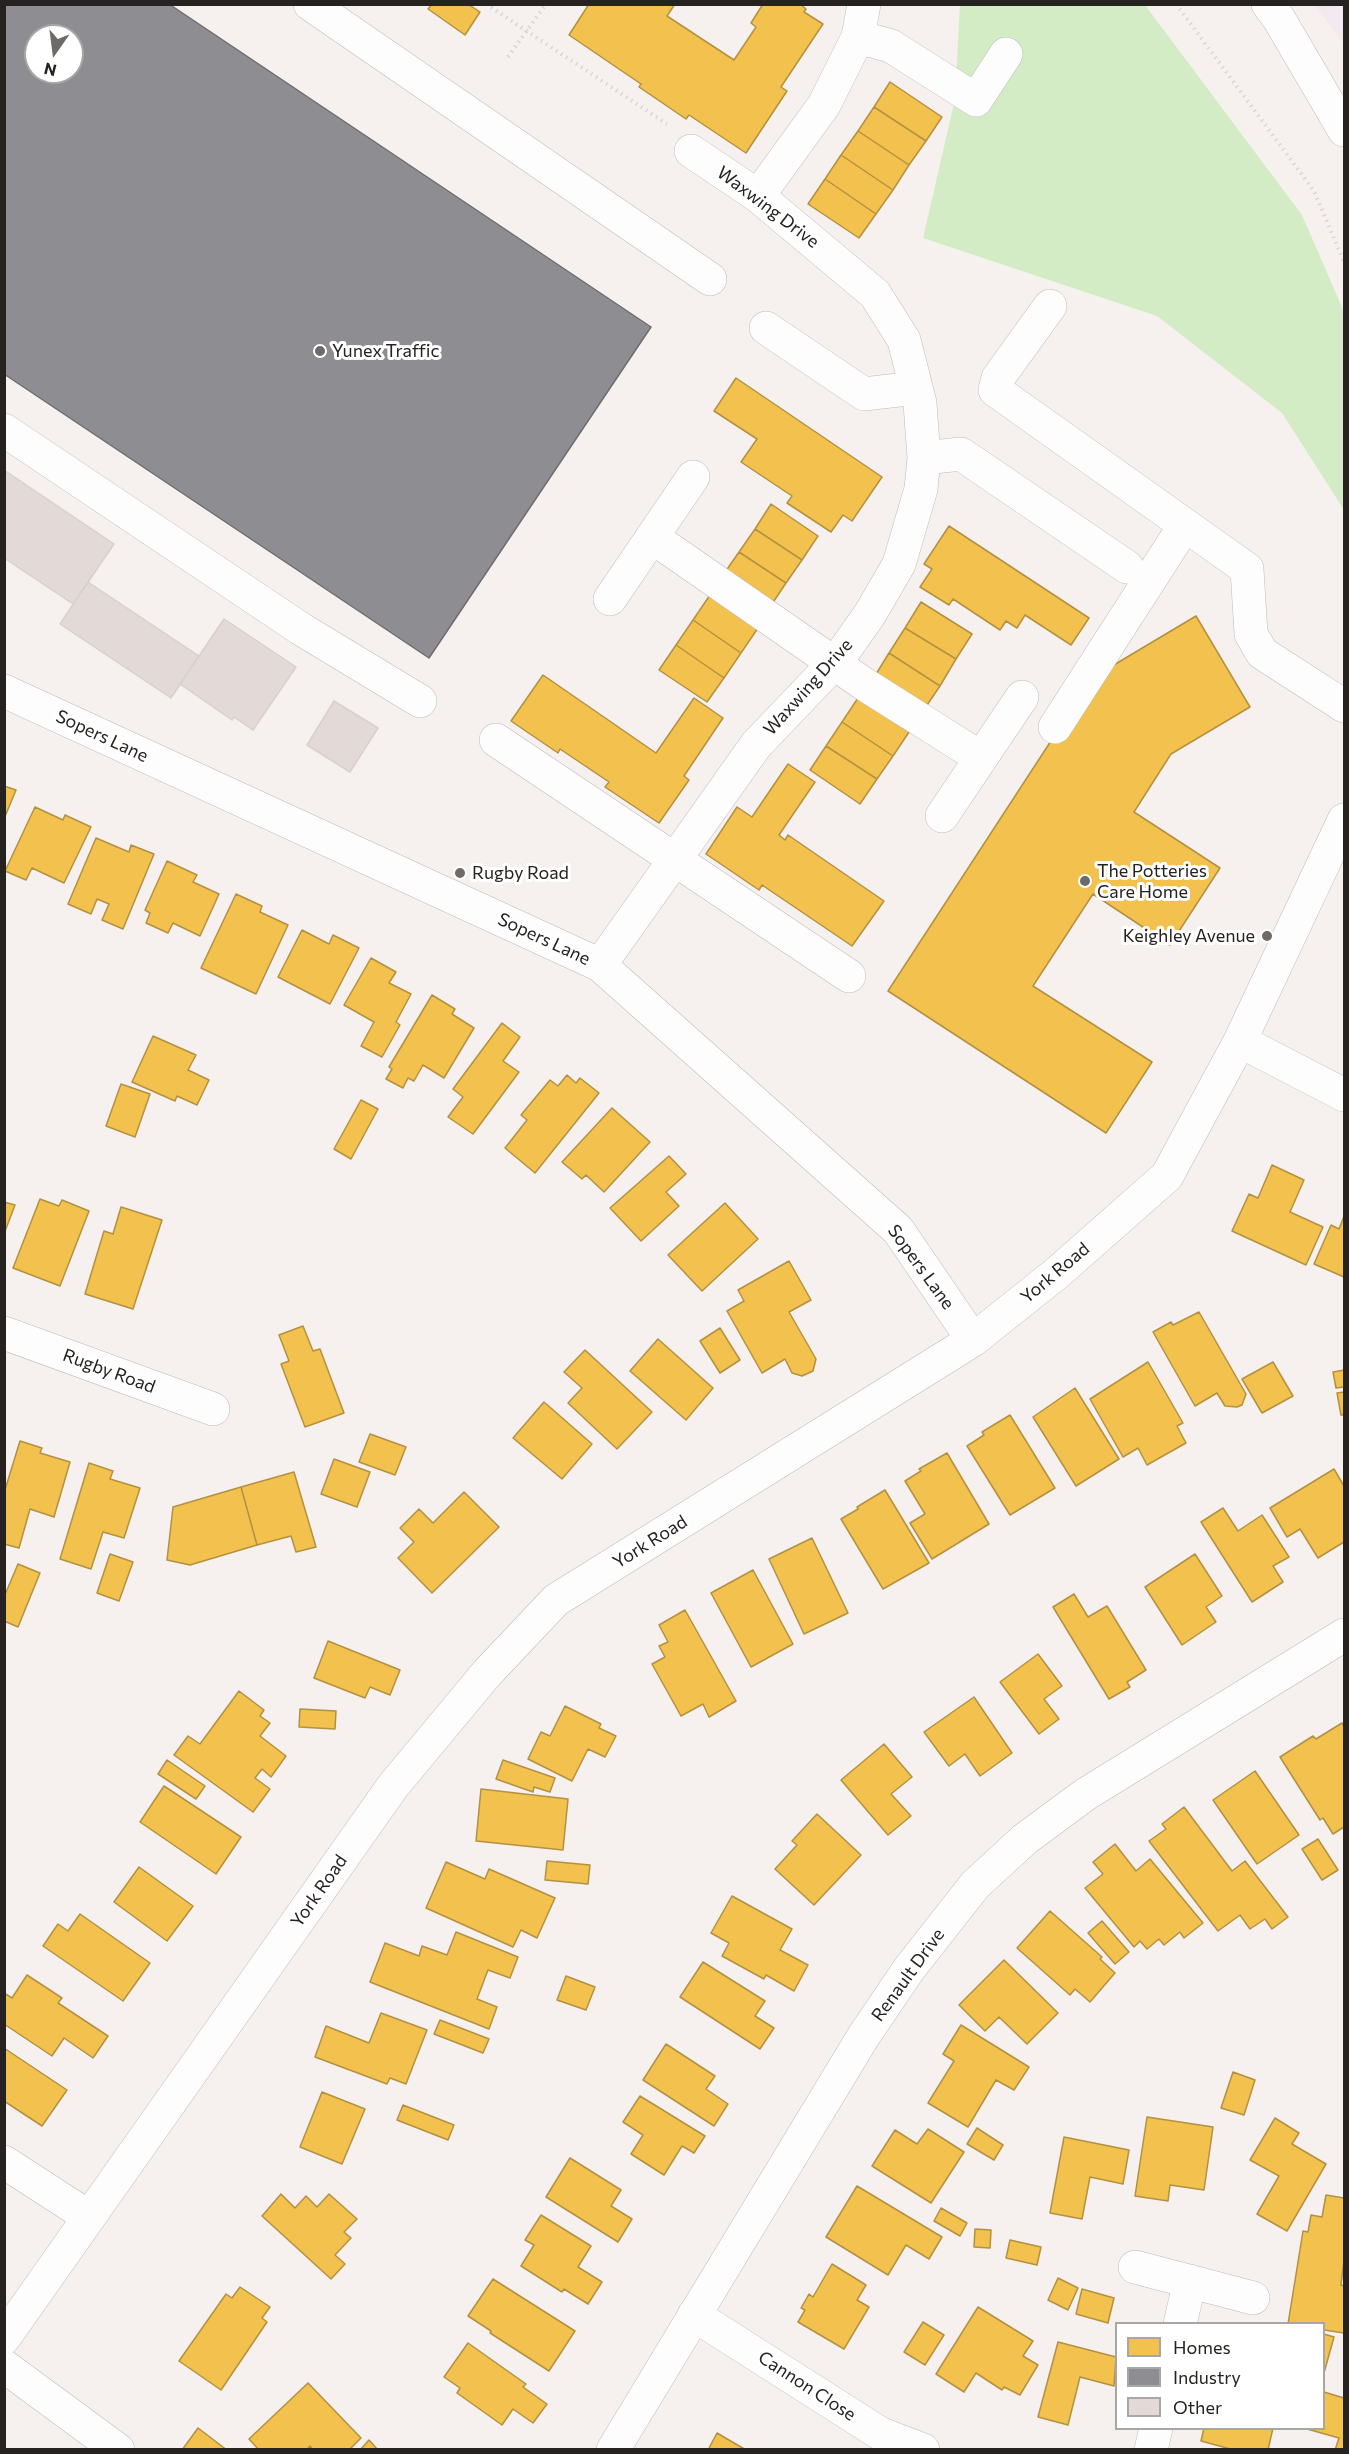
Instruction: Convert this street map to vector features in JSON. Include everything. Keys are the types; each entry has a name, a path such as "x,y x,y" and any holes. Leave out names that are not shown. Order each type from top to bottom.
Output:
{"street":[{"path":"309,4 710,279"},
{"path":"758,196 824,105 858,37 864,4"},
{"path":"1268,4 1344,130"},
{"path":"858,37 891,46 976,100 1006,54"},
{"name":"Waxwing Drive","path":"600,965 756,744 835,662 870,614 899,564 921,489 924,458 920,403 904,340 875,294 758,196 691,151"},
{"path":"1050,306 998,378 995,390 1247,569 1251,634 1262,653 1344,706"},
{"path":"766,328 864,394 916,388"},
{"path":"4,430 301,629 420,701"},
{"path":"924,458 961,454 1127,567"},
{"path":"610,599 693,477"},
{"path":"1055,727 1185,525"},
{"path":"652,537 864,684 981,758"},
{"name":"Sopers Lane","path":"4,691 600,965 898,1230 973,1340"},
{"path":"942,816 1022,697"},
{"path":"496,740 849,976"},
{"name":"York Road","path":"4,2338 393,1786 487,1673 556,1600 973,1340 1056,1273 1167,1176 1240,1041 1344,820"},
{"path":"1240,1041 1344,1095"},
{"name":"Rugby Road","path":"4,1333 213,1409"},
{"name":"Renault Drive","path":"613,2450 863,2037 909,1969 975,1885 1025,1839 1086,1794 1344,1635"},
{"path":"4,2162 89,2217"},
{"path":"1135,2267 1253,2298"},
{"path":"1180,2322 1190,2281"},
{"name":"Cannon Close","path":"694,2315 881,2434 923,2450"},
{"path":"4,2366 118,2450"},
{"path":"1151,2450 1156,2430"}],"path":[{"path":"486,4 676,130 691,151"},
{"path":"508,57 546,4"},
{"path":"1176,4 1314,191 1344,262"}],"shaded area":[{"path":"1314,5 1344,5 1344,44"}],"green space":[{"path":"960,5 1145,5 1302,215 1344,312 1344,510 1282,413 1157,316 923,238 955,99"}],"building: Homes":[{"path":"432,4 468,4 480,12 465,35 428,9"},
{"path":"589,4 675,4 667,16 734,60 756,27 751,23 763,4 800,4 806,9 804,12 823,24 781,87 787,91 746,153 689,115 686,119 639,87 641,84 569,35"},
{"path":"890,82 942,117 926,141 874,107"},
{"path":"874,107 926,141 909,165 858,131"},
{"path":"858,131 909,165 893,190 841,155"},
{"path":"841,155 893,190 876,214 825,179"},
{"path":"825,179 876,214 859,238 808,204"},
{"path":"736,378 882,477 852,521 843,515 831,532 787,503 792,496 741,462 757,439 714,411"},
{"path":"771,504 818,536 802,560 755,529"},
{"path":"949,526 1089,618 1071,645 1025,615 1017,628 1006,621 1000,630 953,599 949,605 920,587 932,569 924,564"},
{"path":"755,529 802,560 786,583 739,552"},
{"path":"739,552 786,583 770,607 723,575"},
{"path":"710,595 758,628 741,653 693,620"},
{"path":"921,602 972,634 956,659 905,628"},
{"name":"The Potteries Care Home","path":"1196,616 1250,707 1171,754 1134,812 1220,868 1170,945 1093,894 1033,986 1152,1062 1106,1133 888,991 1092,678"},
{"path":"693,620 741,653 724,678 676,645"},
{"path":"905,628 956,659 940,686 889,653"},
{"path":"676,645 724,678 707,702 659,670"},
{"path":"889,653 940,686 923,711 873,679"},
{"path":"543,675 656,753 694,698 723,718 684,776 689,780 659,823 605,787 609,782 560,749 558,753 511,721"},
{"path":"858,698 909,732 893,756 842,722"},
{"path":"842,722 893,756 877,779 826,746"},
{"path":"826,746 877,779 860,804 810,770"},
{"path":"788,764 815,782 779,835 785,840 788,835 884,901 852,946 762,885 759,890 706,854 737,807 752,817"},
{"path":"4,786 16,790 4,819"},
{"path":"35,807 63,820 65,815 91,827 64,883 32,868 26,880 5,871"},
{"path":"96,838 129,852 131,845 154,854 123,929 102,920 109,904 97,899 91,914 68,904"},
{"path":"167,861 197,875 193,882 219,894 200,936 173,923 168,933 146,923 150,913 145,910"},
{"path":"236,894 262,906 260,912 288,925 256,994 201,968"},
{"path":"302,930 329,944 333,935 359,948 330,1004 278,977"},
{"path":"371,958 396,972 389,983 411,994 396,1022 400,1025 382,1057 361,1046 374,1022 344,1005"},
{"path":"432,995 455,1009 452,1014 474,1028 444,1078 423,1065 414,1081 408,1078 403,1088 386,1079 392,1069 389,1067"},
{"path":"502,1023 520,1037 503,1061 519,1072 473,1134 448,1117 463,1097 453,1089"},
{"path":"153,1036 196,1055 188,1070 209,1080 197,1105 177,1096 175,1101 132,1082"},
{"path":"567,1075 576,1083 580,1078 599,1093 535,1173 505,1148 527,1120 521,1115 550,1080 558,1086"},
{"path":"121,1084 150,1094 135,1137 106,1126"},
{"path":"361,1100 378,1109 351,1159 334,1149"},
{"path":"612,1108 650,1142 604,1192 586,1175 582,1179 562,1162"},
{"path":"669,1156 686,1174 666,1192 679,1206 641,1241 610,1208"},
{"path":"1272,1165 1304,1180 1290,1212 1323,1227 1306,1265 1232,1231 1249,1194 1258,1198"},
{"path":"40,1199 59,1206 62,1200 89,1211 60,1286 13,1268"},
{"path":"4,1202 15,1205 4,1234"},
{"path":"725,1203 758,1239 702,1291 668,1255"},
{"path":"121,1207 162,1220 133,1309 85,1294 104,1231 113,1234"},
{"path":"1344,1216 1344,1277 1314,1264 1331,1225 1339,1229"},
{"path":"789,1261 811,1300 789,1312 816,1359 813,1371 802,1376 792,1373 785,1359 762,1373 727,1311 744,1301 738,1290"},
{"path":"1199,1312 1246,1394 1242,1405 1225,1406 1217,1393 1195,1406 1153,1332 1171,1322 1173,1325"},
{"path":"303,1326 313,1351 320,1349 344,1413 305,1427 281,1364 289,1361 279,1335"},
{"path":"720,1328 740,1360 720,1373 700,1341"},
{"path":"658,1339 713,1388 686,1420 630,1371"},
{"path":"585,1350 652,1412 617,1449 568,1403 582,1388 564,1372"},
{"path":"1148,1362 1183,1423 1177,1426 1186,1443 1147,1465 1138,1448 1123,1457 1090,1399"},
{"path":"1273,1362 1293,1396 1262,1413 1242,1379"},
{"path":"1344,1370 1344,1387 1336,1388 1333,1372"},
{"path":"1075,1388 1119,1459 1076,1486 1033,1417"},
{"path":"1344,1392 1344,1415 1341,1415 1337,1393"},
{"path":"544,1402 592,1444 562,1479 513,1438"},
{"path":"1010,1415 1055,1488 1010,1515 967,1446 984,1435 982,1432"},
{"path":"370,1434 406,1447 395,1475 359,1462"},
{"path":"20,1441 42,1448 40,1453 70,1462 54,1517 30,1509 19,1548 4,1544 4,1493"},
{"path":"947,1453 989,1524 932,1559 910,1523 925,1514 905,1481 921,1471 919,1469"},
{"path":"334,1459 370,1472 357,1507 321,1494"},
{"path":"89,1463 113,1471 110,1479 140,1488 124,1538 103,1532 91,1569 60,1559"},
{"path":"1334,1469 1344,1486 1344,1542 1318,1558 1300,1529 1287,1537 1270,1508"},
{"path":"294,1472 316,1547 296,1552 291,1536 257,1545 241,1487"},
{"path":"241,1487 257,1545 190,1565 167,1560 173,1507"},
{"path":"885,1490 929,1563 883,1589 841,1519"},
{"path":"464,1492 499,1527 432,1593 398,1558 414,1542 400,1528 419,1509 433,1523"},
{"path":"1223,1508 1238,1531 1262,1515 1289,1557 1273,1566 1283,1582 1252,1602 1201,1522"},
{"path":"812,1538 848,1613 804,1634 769,1559"},
{"path":"110,1554 133,1562 119,1601 97,1593"},
{"path":"1195,1554 1222,1596 1206,1607 1216,1622 1182,1645 1145,1587"},
{"path":"18,1564 40,1573 18,1627 4,1621 4,1597"},
{"path":"753,1570 793,1644 751,1667 711,1593"},
{"path":"1074,1594 1088,1617 1107,1606 1146,1670 1127,1682 1130,1687 1109,1699 1053,1607"},
{"path":"685,1610 736,1701 709,1717 703,1704 681,1716 652,1664 665,1657 659,1646 668,1642 659,1625"},
{"path":"328,1641 400,1670 390,1695 370,1687 365,1698 314,1678"},
{"path":"1038,1654 1062,1686 1044,1699 1059,1719 1039,1734 1000,1682"},
{"path":"239,1691 264,1710 260,1716 270,1723 260,1736 286,1756 271,1777 262,1769 255,1778 270,1789 253,1812 174,1755 188,1736 200,1744"},
{"path":"974,1697 1012,1753 980,1776 965,1754 949,1766 924,1732"},
{"path":"565,1706 601,1724 599,1728 616,1736 605,1757 588,1749 572,1781 528,1759 541,1732 550,1736"},
{"path":"300,1709 336,1711 335,1729 299,1727"},
{"path":"1342,1723 1344,1727 1344,1827 1333,1834 1323,1818 1320,1820 1280,1757 1313,1736 1316,1739"},
{"path":"884,1744 912,1777 891,1794 911,1816 888,1835 841,1780"},
{"path":"167,1760 205,1786 196,1799 158,1774"},
{"path":"503,1760 555,1778 550,1792 534,1787 533,1792 496,1779"},
{"path":"1255,1771 1299,1835 1257,1864 1213,1800"},
{"path":"164,1786 241,1837 216,1874 140,1822"},
{"path":"481,1789 568,1799 563,1850 476,1841"},
{"path":"1184,1807 1232,1871 1245,1861 1288,1917 1272,1929 1265,1919 1250,1929 1240,1915 1218,1931 1149,1841 1166,1829 1162,1824"},
{"path":"817,1814 861,1855 814,1905 775,1869 797,1845 792,1841"},
{"path":"1318,1839 1338,1870 1322,1880 1302,1849"},
{"path":"1115,1844 1136,1871 1150,1859 1203,1923 1184,1938 1180,1932 1164,1945 1159,1939 1147,1949 1140,1941 1134,1947 1085,1888 1103,1874 1093,1862"},
{"path":"547,1861 590,1865 588,1884 545,1880"},
{"path":"446,1862 485,1879 489,1869 555,1898 537,1938 521,1930 513,1947 426,1908"},
{"path":"139,1867 193,1906 167,1941 114,1902"},
{"path":"732,1896 792,1929 780,1950 808,1965 794,1991 766,1975 764,1979 722,1956 729,1943 711,1933"},
{"path":"1050,1911 1102,1957 1100,1959 1115,1973 1090,2002 1075,1989 1070,1995 1017,1948"},
{"path":"80,1914 150,1963 123,2001 43,1946 58,1924 68,1931"},
{"path":"1102,1921 1129,1952 1115,1964 1088,1933"},
{"path":"456,1932 518,1957 510,1978 488,1970 477,1999 497,2007 489,2029 370,1982 385,1943 419,1956 422,1946 447,1955"},
{"path":"1004,1960 1058,2013 1027,2044 999,2017 985,2031 959,2005"},
{"path":"703,1962 765,2001 755,2016 774,2028 760,2049 680,1997"},
{"path":"27,1975 62,1998 58,2003 108,2036 93,2058 64,2038 52,2056 4,2024 4,1993 12,1998"},
{"path":"566,1976 595,1987 586,2010 557,2000"},
{"path":"381,2013 427,2030 406,2084 390,2078 387,2084 315,2057 326,2026 369,2043"},
{"path":"440,2020 489,2039 483,2053 434,2034"},
{"path":"961,2025 1029,2067 1014,2090 996,2080 968,2127 928,2103 954,2061 943,2054"},
{"path":"666,2044 715,2076 706,2089 728,2104 714,2126 643,2080"},
{"path":"4,2048 67,2090 42,2126 4,2101"},
{"path":"1233,2072 1255,2080 1244,2115 1221,2108"},
{"path":"322,2092 365,2109 342,2164 300,2147"},
{"path":"640,2096 705,2136 694,2153 682,2146 664,2175 631,2154 643,2135 623,2122"},
{"path":"403,2105 454,2125 448,2140 397,2120"},
{"path":"1147,2117 1213,2127 1204,2190 1170,2185 1168,2201 1135,2196"},
{"path":"1275,2118 1299,2133 1292,2144 1326,2164 1287,2231 1257,2214 1279,2176 1250,2160"},
{"path":"977,2128 1003,2145 994,2160 967,2144"},
{"path":"928,2129 964,2152 931,2203 872,2166 895,2130 917,2144"},
{"path":"1064,2137 1129,2150 1123,2184 1090,2177 1082,2219 1050,2213"},
{"path":"570,2158 621,2190 611,2206 632,2219 618,2242 546,2197"},
{"path":"857,2186 942,2237 929,2259 906,2245 888,2275 826,2237"},
{"path":"281,2194 295,2208 306,2196 317,2207 329,2194 357,2219 344,2232 351,2238 335,2255 345,2264 331,2279 262,2216"},
{"path":"1326,2195 1344,2198 1344,2260 1341,2285 1344,2286 1344,2333 1325,2330 1325,2322 1288,2322 1303,2231 1308,2232 1311,2215 1322,2217"},
{"path":"941,2208 967,2223 960,2236 934,2221"},
{"path":"541,2215 591,2246 578,2267 602,2282 588,2304 564,2289 562,2292 521,2266 534,2245 525,2240"},
{"path":"975,2229 991,2230 990,2248 974,2247"},
{"path":"1010,2240 1041,2247 1037,2265 1006,2258"},
{"path":"832,2264 866,2285 857,2300 869,2307 844,2349 798,2322 805,2310 801,2308 809,2294 813,2297"},
{"path":"1058,2278 1078,2288 1068,2310 1048,2300"},
{"path":"493,2279 575,2331 549,2371 468,2316"},
{"path":"240,2287 270,2307 262,2318 267,2322 221,2390 179,2361 226,2294 232,2298"},
{"path":"1082,2289 1114,2298 1108,2323 1076,2314"},
{"path":"978,2307 1033,2341 1023,2356 1038,2365 1020,2395 1004,2387 1002,2390 976,2373 964,2392 936,2374"},
{"path":"923,2322 944,2335 925,2365 904,2352"},
{"path":"1325,2334 1334,2337 1325,2369"},
{"path":"1058,2342 1115,2357 1114,2386 1080,2377 1068,2425 1038,2417"},
{"path":"468,2343 526,2384 523,2387 547,2404 533,2423 513,2409 502,2425 457,2393 460,2388 444,2377"},
{"path":"308,2383 361,2438 349,2450 313,2450 310,2446 306,2450 259,2450 249,2439"},
{"path":"1325,2392 1344,2398 1344,2450 1335,2450 1339,2438 1311,2430 1325,2430"},
{"path":"198,2428 227,2450 182,2450"},
{"path":"1204,2430 1273,2430 1268,2450 1234,2450 1201,2441"},
{"path":"717,2433 746,2450 708,2450"},
{"path":"369,2440 378,2450 360,2450"}],"building: Industry":[{"name":"Yunex Traffic","path":"4,4 169,4 651,327 429,658 4,374"}],"building: Other":[{"path":"4,470 114,544 73,604 4,558"},
{"path":"88,582 199,656 171,698 60,624"},
{"path":"224,619 296,667 253,730 234,717 232,720 180,684"},
{"path":"334,701 378,728 350,772 307,745"}],"place":[{"name":"Yunex Traffic","path":"320,351"},
{"name":"Rugby Road","path":"460,873"},
{"name":"The Potteries Care Home","path":"1085,881"},
{"name":"Keighley Avenue","path":"1267,936"}]}
